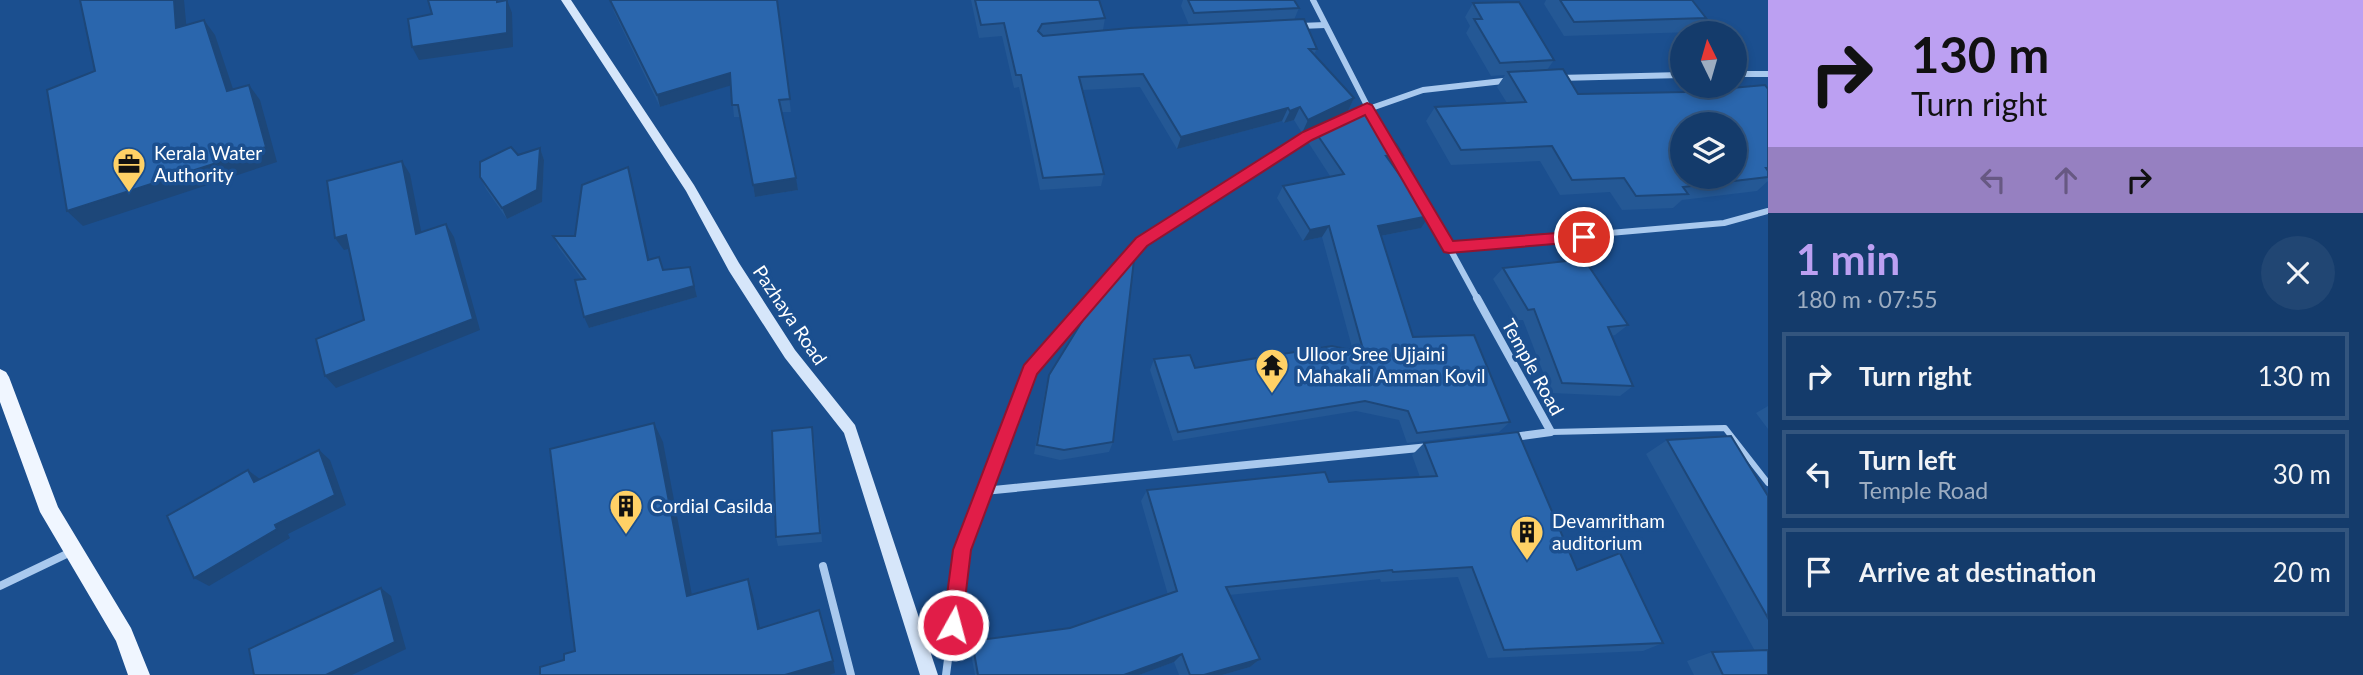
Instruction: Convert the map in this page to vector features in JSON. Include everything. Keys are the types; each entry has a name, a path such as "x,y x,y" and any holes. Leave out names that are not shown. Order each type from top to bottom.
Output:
{"main road":[{"path":"0,377 50,512 124,635 139,675"}],"street":[{"name":"Pazhaya Road","path":"566,0 690,188 734,267 790,354 850,430 929,675"},
{"path":"1312,0 1381,131"},
{"path":"1289,27 1325,25"},
{"path":"1747,75 1768,74"},
{"path":"1547,78 1670,75"},
{"path":"1343,119 1367,108 1423,90 1520,79"},
{"path":"946,675 962,550 1030,370 1141,242 1307,136 1331,125"},
{"name":"Temple Road","path":"1388,143 1551,432 1510,437"},
{"path":"1449,247 1724,223 1768,211"},
{"path":"984,491 1317,460 1441,445"},
{"path":"0,586 73,551"},
{"path":"823,566 851,675"}],"lane":[{"path":"1551,432 1725,429 1768,483"}],"building":[{"path":"80,0 174,0 176,28 204,20 227,91 249,85 266,147 67,211 47,90 95,71"},
{"path":"428,0 507,0 507,33 412,47 408,19 432,14"},
{"path":"610,0 777,0 790,99 779,100 796,178 753,185 738,105 732,105 730,73 657,95"},
{"path":"975,0 1099,0 1105,18 1042,24 1038,31 1043,36 1130,28 1304,19 1317,49 1309,49 1354,98 1308,120 1300,107 1290,111 1288,108 1181,137 1143,74 1079,77 1104,174 1043,178 1021,75 1016,75 1004,23 981,25"},
{"path":"1188,0 1294,0 1299,8 1194,13"},
{"path":"1560,0 1692,0 1706,18 1574,22"},
{"path":"1519,2 1554,60 1500,63 1474,19 1482,19 1473,3"},
{"path":"1563,69 1578,94 1670,92 1670,98 1747,98 1747,87 1765,85 1768,89 1768,177 1747,179 1747,112 1670,112 1670,189 1684,189 1688,194 1636,196 1624,178 1572,180 1552,146 1461,150 1435,107 1526,102 1508,72"},
{"path":"1362,107 1397,145 1403,155 1386,156 1429,216 1378,226 1413,337 1474,335 1510,422 1417,433 1408,411 1365,401 1178,432 1154,359 1190,355 1195,368 1332,346 1364,353 1329,226 1310,230 1283,186 1344,174 1314,130"},
{"path":"511,147 518,155 540,148 537,190 502,208 480,177 480,162"},
{"path":"402,161 416,234 446,224 473,319 325,376 316,339 364,320 346,235 335,238 327,181"},
{"path":"628,167 648,260 659,257 663,270 690,267 694,286 584,317 575,280 585,279 553,236 575,236 582,185"},
{"path":"1135,251 1113,442 1064,450 1037,445 1049,375 1102,289"},
{"path":"1584,259 1628,325 1608,327 1633,386 1562,383 1534,309 1528,310 1503,268"},
{"name":"Cordial Casilda","path":"654,423 687,596 748,579 758,629 819,610 833,661 785,675 540,675 540,667 564,660 564,654 575,651 550,449"},
{"path":"812,427 820,533 776,537 772,431"},
{"path":"1518,432 1577,570 1620,553 1663,643 1504,650 1472,567 1392,570 1226,587 1260,659 1204,675 1190,675 1182,654 1124,675 978,675 972,641 1070,628 1177,591 1147,490 1325,472 1329,482 1437,476 1424,443"},
{"path":"1731,436 1768,496 1768,618 1667,440"},
{"path":"319,450 335,495 275,525 277,529 194,578 167,516 248,470 254,482"},
{"path":"381,588 395,642 326,675 254,675 249,649"},
{"path":"1768,650 1768,675 1723,675 1712,652"}],"place":[{"name":"Kerala Water Authority","path":"129,194"},
{"name":"Ulloor Sree Ujjaini Mahakali Amman Kovil","path":"1272,395"},
{"name":"Cordial Casilda","path":"626,536"},
{"name":"Devamritham auditorium","path":"1527,562"}],"route":[{"path":"953,625 962,550 1030,370 1141,242 1307,136 1367,108 1449,247 1584,237"}]}
